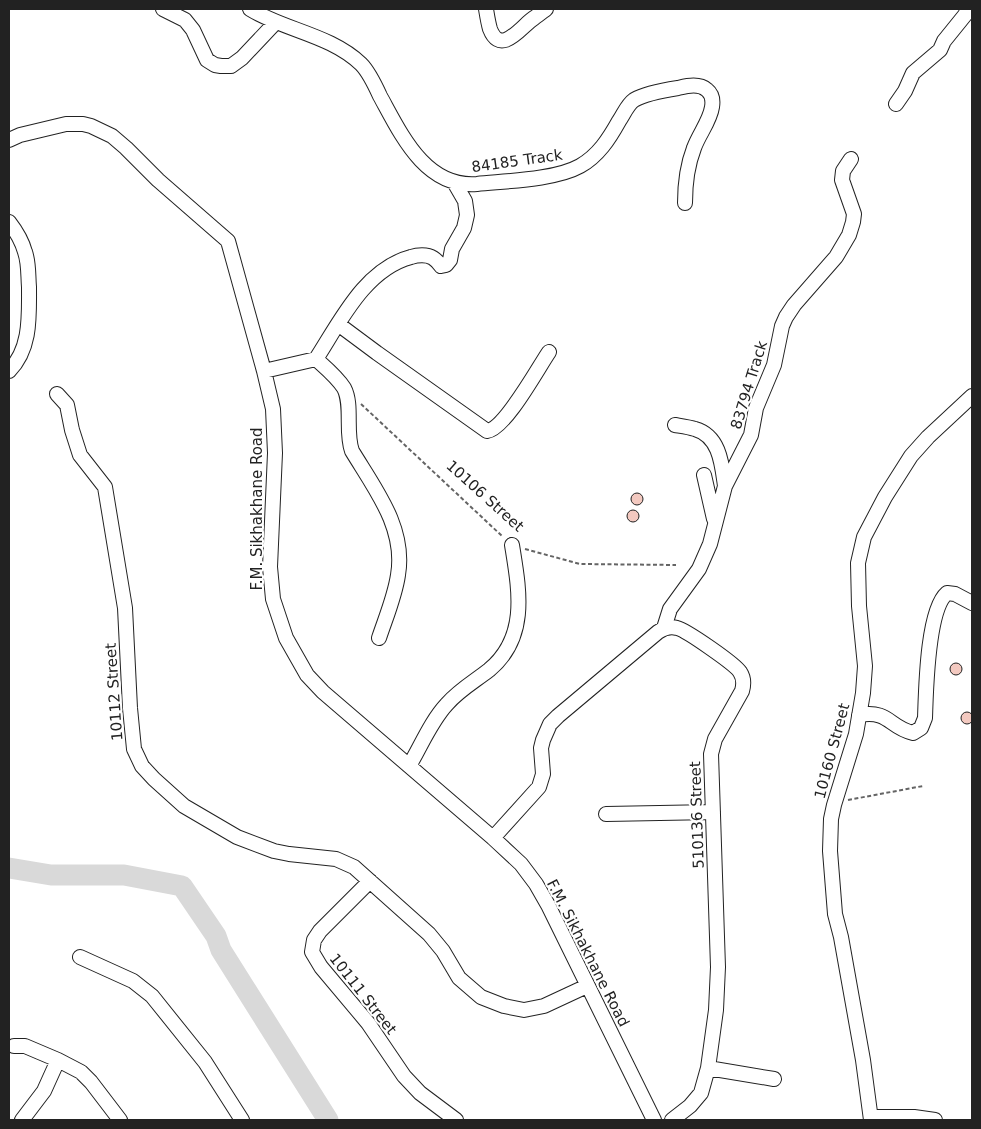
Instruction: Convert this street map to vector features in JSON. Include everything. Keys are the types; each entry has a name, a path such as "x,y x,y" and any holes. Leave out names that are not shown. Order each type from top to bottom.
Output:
{"street":[{"path":"163,9 185,20 193,30 207,60 221,66 231,66 242,58 276,22"},
{"name":"84185 Track","path":"250,9 276,22 342,49 362,65 369,74 396,125 419,158 439,176 454,182 474,184 510,181 548,176 578,168 588,162 604,146 628,106 634,100 669,89 700,86 709,92 712,97 712,108 691,157 686,180 685,203"},
{"path":"486,9 491,30 495,36 506,41 546,9"},
{"path":"896,104 905,91 913,73 940,50 944,41 968,9"},
{"name":"F.M. Sikhakhane Road","path":"9,140 20,135 66,124 91,126 105,133 126,148 158,180 228,241 264,371 274,422 275,452 270,582 277,615 286,638 307,675 323,692 494,838 521,864 536,884 654,1120"},
{"name":"83794 Track","path":"664,628 670,609 699,569 710,544 725,486 751,435 756,408 774,365 782,326 786,317 794,304 836,258 849,235 854,214 842,180 850,159"},
{"path":"264,371 316,359 359,294 394,262 421,255 431,256 441,266 446,265 450,260 452,248 464,228 467,215 464,201 454,182"},
{"path":"9,222 22,242 26,254 29,303 27,338 15,365 9,371"},
{"path":"338,324 376,353 487,430 494,428 509,412 549,352"},
{"path":"316,359 343,387 347,394 348,434 352,451 389,514 399,550 396,587 379,638"},
{"name":"10112 Street","path":"57,394 67,405 80,455 105,486 125,608 132,737 137,758 142,766 184,806 237,837 274,851 336,859 354,867 429,934 443,951 459,978 481,997 504,1006 524,1010 544,1006 587,986"},
{"name":"10160 Street","path":"871,1118 841,937 835,914 830,851 832,814 856,734 863,693 865,666 857,578 858,563 864,537 885,497 911,456 928,437 972,396"},
{"path":"675,426 696,429 711,440 722,459 725,486"},
{"path":"704,476 715,524"},
{"path":"409,766 446,704 490,669 504,653 510,641 518,619 520,597 512,545"},
{"path":"859,715 880,715 904,730 913,733 921,728 925,718 930,633 942,600 947,593 953,593 972,603"},
{"path":"494,838 539,787 543,774 542,748 550,724 664,628"},
{"name":"510136 Street","path":"664,628 677,628 684,631 731,663 739,670 744,684 719,731 711,754 718,967 716,1010 708,1068 704,1085 696,1100 672,1120"},
{"path":"606,814 713,812"},
{"name":"10111 Street","path":"370,880 320,930 314,940 312,952 321,967 368,1023 404,1076 420,1093 456,1120"},
{"path":"80,957 133,981 152,996 205,1062 242,1120"},
{"path":"14,1046 25,1046 58,1060 86,1076 120,1120"},
{"path":"22,1120 44,1091 58,1060"},
{"path":"708,1068 774,1079"},
{"path":"871,1118 914,1117 935,1120"}],"path":[{"name":"10106 Street","path":"343,387 512,545 580,564 676,565"},
{"path":"832,814 843,802 851,799 923,786"}],"building":[{"path":"637,493 643,499 637,505 631,499"},
{"path":"633,510 639,516 633,522 627,516"},
{"path":"956,663 962,669 956,675 950,669"},
{"path":"967,712 973,718 967,724 961,718"}],"waterway":[{"path":"9,868 51,875 124,875 182,886 216,936 221,950 328,1120"}]}
